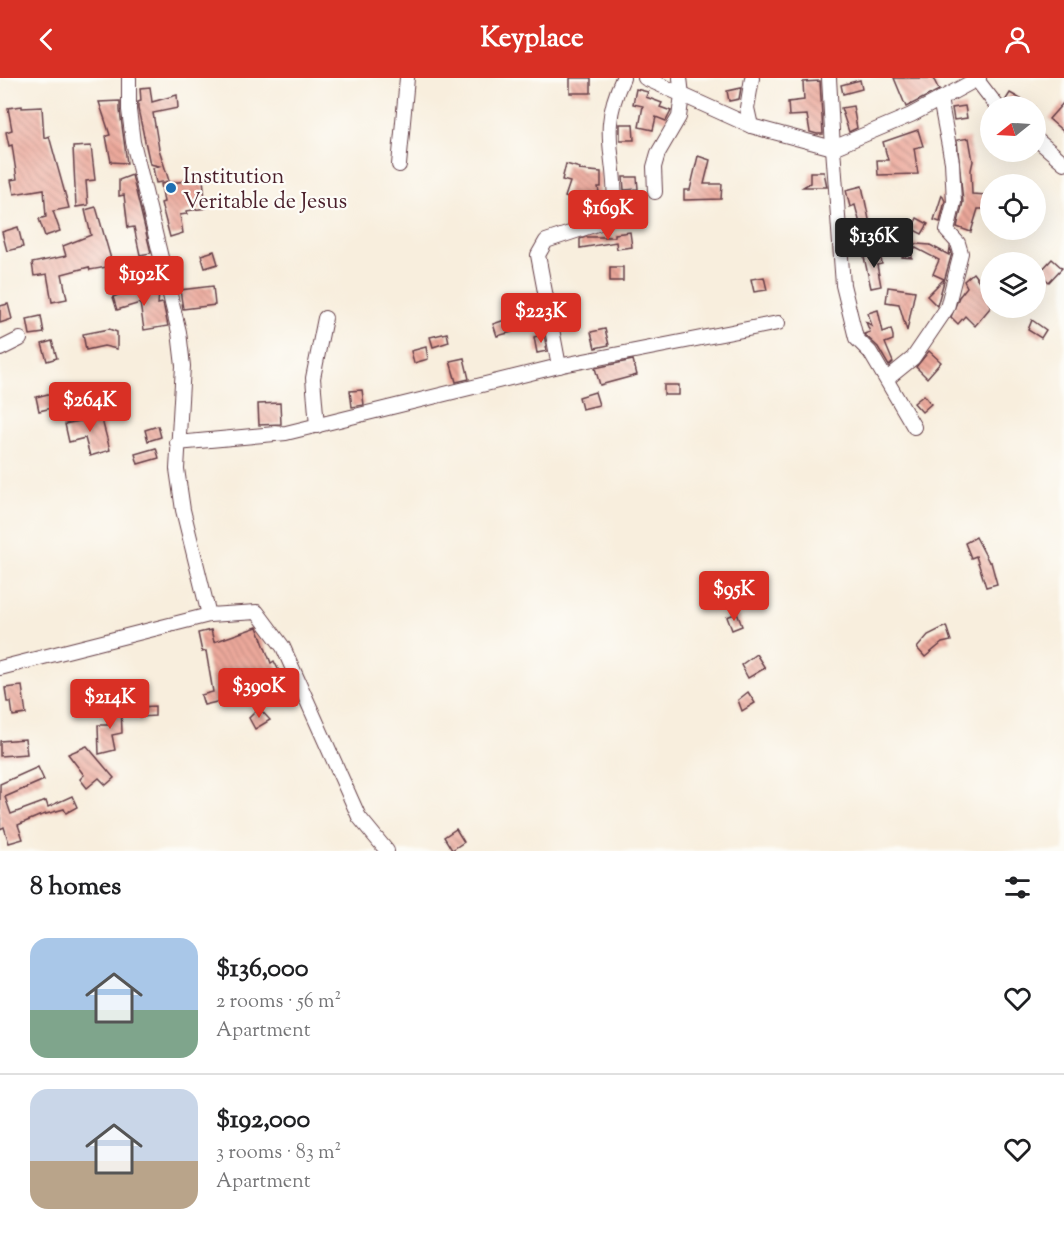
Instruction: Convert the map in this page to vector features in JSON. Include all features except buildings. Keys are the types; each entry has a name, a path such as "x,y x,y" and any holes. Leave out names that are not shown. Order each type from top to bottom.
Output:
{"street":[{"path":"129,78 129,110 133,142 179,332 183,366 177,469 183,510 209,615"},
{"path":"399,165 407,78"},
{"path":"559,366 538,255 546,241 606,221 614,213 608,123 612,100 623,78"},
{"path":"645,78 751,126 833,148 911,115 978,79 990,96"},
{"path":"655,192 656,160 665,138 679,117 682,95 680,78"},
{"path":"751,126 747,108 752,78"},
{"path":"829,78 843,285 856,338 870,352 914,426"},
{"path":"887,379 913,358 947,308 961,258 958,243 947,231 954,202 952,162 940,99"},
{"path":"1046,147 1064,163"},
{"path":"317,426 313,378 325,318"},
{"path":"177,443 253,437 317,426 559,366 778,323"},
{"path":"0,349 20,339"},
{"path":"0,668 209,615 256,612 283,647 359,817 387,851"}],"place":[{"name":"Institution Veritable de Jesus","path":"171,188"}]}
